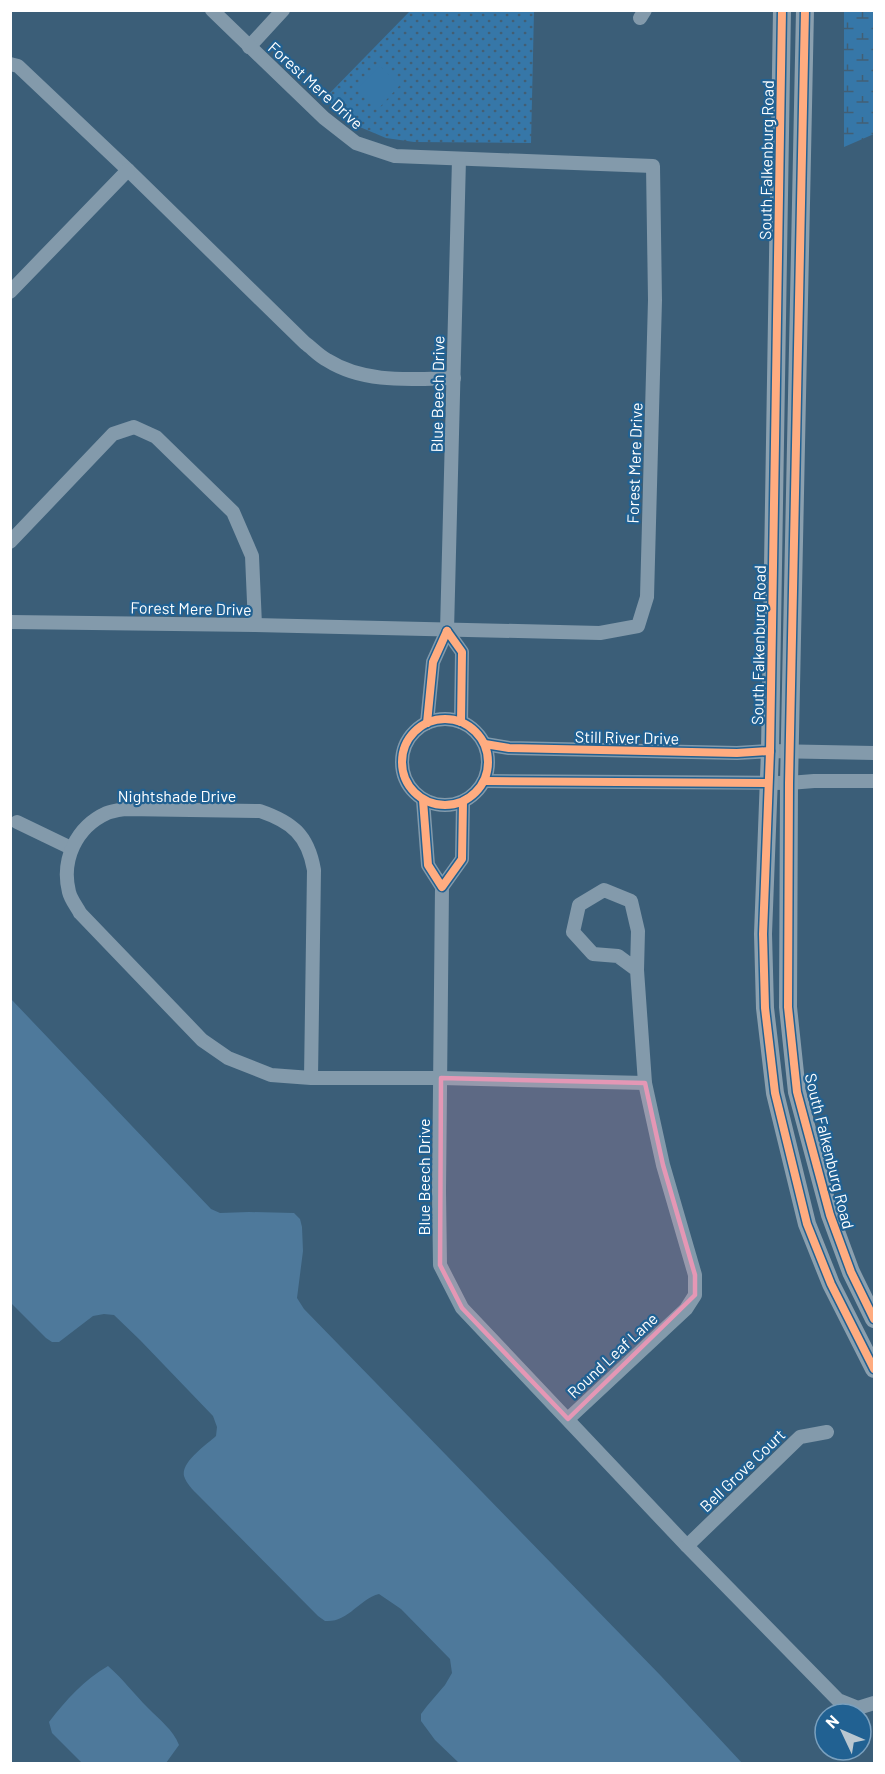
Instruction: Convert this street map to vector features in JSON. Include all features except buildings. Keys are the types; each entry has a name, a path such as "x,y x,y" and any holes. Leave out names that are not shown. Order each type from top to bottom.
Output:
{"street":[{"name":"Forest Mere Drive","path":"10,622 600,633 638,626 647,597 654,324 653,166 395,156 356,143 324,118 212,10"},
{"path":"249,46 283,10"},
{"name":"South Falkenburg Road","path":"782,10 770,751 764,945 765,1008 775,1093 807,1224 831,1284 874,1369"},
{"name":"South Falkenburg Road","path":"805,10 789,783 788,1007 797,1092 830,1215 852,1272 874,1319"},
{"path":"10,64 18,66 305,343 326,360 353,372 391,380 454,378"},
{"name":"Blue Beech Drive","path":"427,723 433,662 447,631 459,159"},
{"path":"10,292 128,170"},
{"path":"777,333 799,334"},
{"path":"10,542 113,434 134,427 156,437 233,512 252,556 255,626"},
{"path":"447,631 462,652 461,722"},
{"path":"438,719 461,722 479,734 485,744 488,762 484,781 479,789 463,802 436,805 423,800 413,792 405,780 402,753 407,741 416,730 438,719"},
{"name":"Still River Drive","path":"485,744 509,748 737,753 770,751 874,753"},
{"path":"484,781 768,783 874,781"},
{"name":"Blue Beech Drive","path":"423,800 428,866 442,887 440,1265 462,1308 568,1419"},
{"path":"442,887 462,859 463,802"},
{"name":"Nightshade Drive","path":"311,1078 314,870 312,857 305,840 294,827 277,817 260,811 125,808 108,812 82,831 71,848 66,876 70,895 80,913 202,1040 228,1058 271,1075 311,1078 441,1078 645,1083"},
{"path":"17,822 71,848"},
{"name":"Round Leaf Lane","path":"637,970 618,956 593,954 573,932 579,905 604,890 631,901 638,931 637,970 645,1083 663,1165 695,1275 695,1295 686,1309 568,1419 687,1546 838,1701 858,1708 874,1703"},
{"name":"Bell Grove Court","path":"687,1546 800,1437 827,1432"}],"highlighted area":[{"path":"441,1078 645,1083 663,1165 695,1275 695,1295 568,1419 462,1308 440,1265"}],"green space":[{"path":"410,11 534,11 531,143 414,142 386,138 355,125 325,98"},
{"path":"844,11 874,11 874,134 844,147"},
{"path":"380,66 400,85 379,108 358,88"}],"shaded area":[{"path":"11,999 211,1209 220,1213 294,1213 300,1219 303,1251 297,1298 304,1309 661,1676 742,1763 459,1763 435,1740 421,1721 421,1714 452,1673 450,1659 401,1609 379,1594 365,1601 347,1615 333,1621 325,1621 196,1493 186,1481 184,1471 195,1454 216,1436 217,1427 213,1416 140,1340 114,1315 104,1314 93,1316 59,1342 52,1342 11,1303"},
{"path":"108,1666 166,1725 179,1745 166,1763 82,1763 52,1733 49,1722 62,1706 83,1684"}],"cycle path":[{"path":"782,10 770,751 763,934 765,1008 775,1093 807,1224 831,1284 874,1369"},
{"path":"805,10 789,783 788,1007 797,1092 830,1215 851,1272 874,1319"},
{"path":"447,631 462,652 461,722"},
{"path":"427,723 433,662 447,631"},
{"path":"445,719 462,722 476,731 485,745 488,762 485,779 476,793 462,802 445,805 428,802 414,793 405,779 402,762 405,745 414,731 428,722 445,719"},
{"path":"485,744 509,748 737,753 770,751"},
{"path":"485,781 768,783"},
{"path":"423,800 428,865 442,887 462,859 463,802"}]}
